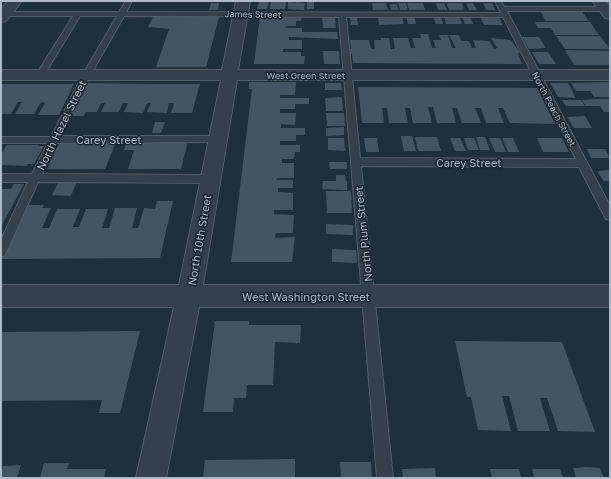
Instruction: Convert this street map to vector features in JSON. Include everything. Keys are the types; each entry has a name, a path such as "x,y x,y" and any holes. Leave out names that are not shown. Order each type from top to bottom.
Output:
{"street":[{"path":"2,15 15,1"},
{"name":"North 10th Street","path":"151,478 189,296 242,7"},
{"name":"West Green Street","path":"1,75 610,75"},
{"name":"West Washington Street","path":"1,296 610,296"}],"lane":[{"name":"North Hazel Street","path":"1,252 35,178 86,76 123,14 129,1"},
{"name":"James Street","path":"2,15 123,14 242,7 250,15 342,15 502,8 605,8"},
{"name":"North Peach Street","path":"502,8 610,216"},
{"path":"40,75 78,14"},
{"name":"North Plum Street","path":"342,15 385,478"},
{"name":"Carey Street","path":"1,140 218,139"},
{"name":"Carey Street","path":"356,162 582,163"},
{"path":"1,178 210,179"}],"building":[{"path":"259,1 269,1 267,9 257,9"},
{"path":"307,1 314,1 314,9 307,9"},
{"path":"271,2 286,2 285,9 270,9"},
{"path":"288,2 305,3 304,10 288,9"},
{"path":"211,3 219,3 218,10 209,10"},
{"path":"372,3 386,3 388,10 373,10"},
{"path":"398,3 406,3 408,10 400,10"},
{"path":"407,3 423,3 425,10 409,10"},
{"path":"436,3 444,3 447,10 438,10"},
{"path":"446,3 462,3 464,10 449,10"},
{"path":"466,3 473,3 477,10 469,10"},
{"path":"483,3 492,3 495,10 486,10"},
{"path":"390,4 397,4 398,10 391,10"},
{"path":"539,9 580,9 589,21 546,21"},
{"path":"260,16 302,16 301,21 296,21 296,26 286,26 285,28 302,28 302,32 337,32 338,39 289,37 289,40 302,40 302,49 283,49 283,52 301,52 301,56 305,56 304,64 254,64"},
{"path":"378,16 402,17 404,24 379,25"},
{"path":"414,16 416,24 408,24 406,17"},
{"path":"444,16 459,16 462,24 446,24"},
{"path":"480,16 498,16 503,25 484,25"},
{"path":"153,17 219,17 206,67 156,67 169,29 148,27"},
{"path":"322,17 335,17 336,28 323,28"},
{"path":"350,17 357,18 358,25 351,25"},
{"path":"433,17 441,17 443,24 436,24"},
{"path":"462,17 470,17 473,24 465,24"},
{"path":"535,22 590,22 599,35 555,35 551,28 538,28"},
{"path":"420,34 428,34 432,48 436,48 433,40 441,40 439,35 448,35 452,48 456,48 449,35 459,35 461,41 469,41 472,48 476,48 473,40 489,41 494,49 497,48 491,38 511,40 520,53 518,53 522,64 353,63 352,54 349,54 349,49 351,49 350,40 369,40 371,49 375,49 374,40 389,38 391,49 395,49 393,38 408,38 411,48 415,48 412,38 421,38"},
{"path":"556,36 600,36 610,49 565,49"},
{"path":"522,37 539,37 546,48 529,49"},
{"path":"565,50 610,51 610,65 574,65"},
{"path":"323,51 339,51 340,64 324,64"},
{"path":"532,52 548,52 556,64 539,64"},
{"path":"249,82 296,82 295,95 280,95 280,98 309,98 309,104 295,104 295,109 280,109 280,113 296,113 295,125 281,124 281,128 305,128 305,135 296,135 296,141 280,141 280,145 300,145 300,152 295,152 294,159 282,159 282,163 294,163 294,178 277,178 276,180 293,180 293,188 278,188 278,192 293,193 293,210 274,210 274,214 294,215 293,233 276,233 275,235 275,238 295,237 292,262 231,262 252,89 249,89"},
{"path":"610,82 610,97 594,97 590,91 576,91 571,83"},
{"path":"88,83 200,84 192,113 171,113 174,103 169,103 167,113 147,112 151,103 147,103 143,113 124,112 128,103 123,103 119,112 101,112 105,103 101,103 97,112 86,112 84,116 71,116"},
{"path":"325,83 341,83 342,90 325,90"},
{"path":"550,83 568,83 576,98 558,97"},
{"path":"1,84 74,84 59,115 38,115 45,103 41,102 34,114 15,114 22,102 18,102 11,114 1,114"},
{"path":"358,87 537,88 555,124 510,123 503,108 498,108 504,123 486,123 481,108 475,108 481,123 462,123 457,108 452,108 456,123 437,123 433,107 428,107 432,123 413,123 410,108 405,108 408,123 389,123 387,108 382,108 384,123 362,123"},
{"path":"342,97 343,111 326,111 325,98"},
{"path":"610,99 610,112 604,112 600,106 586,106 582,100"},
{"path":"562,100 581,100 585,106 566,106"},
{"path":"326,113 344,113 345,126 327,126"},
{"path":"585,116 592,128 574,128 567,117"},
{"path":"155,122 165,122 161,133 152,133"},
{"path":"344,127 344,135 326,136 326,128"},
{"path":"401,136 412,136 416,151 404,151"},
{"path":"415,137 437,137 441,151 418,151"},
{"path":"476,137 485,137 490,150 480,150"},
{"path":"328,138 344,138 345,151 328,150"},
{"path":"364,138 377,138 379,152 366,152"},
{"path":"450,138 460,138 466,151 455,151"},
{"path":"464,138 474,138 479,150 468,150"},
{"path":"489,138 500,138 506,152 495,152"},
{"path":"502,138 513,138 519,152 508,152"},
{"path":"537,138 562,138 569,152 543,152"},
{"path":"60,141 116,142 105,169 47,169"},
{"path":"127,141 188,141 181,169 128,169 134,150 124,150"},
{"path":"7,145 44,146 34,164 28,164 27,166 1,165 1,154"},
{"path":"587,149 605,149 610,158 591,158"},
{"path":"329,162 347,162 347,169 330,169"},
{"path":"610,170 610,181 604,181 597,171"},
{"path":"336,175 345,175 346,181 336,181"},
{"path":"59,181 77,181 71,196 52,195"},
{"path":"323,181 347,181 347,190 322,189"},
{"path":"14,184 24,184 1,227 1,189 11,189"},
{"path":"326,191 351,191 352,213 327,213"},
{"path":"157,201 173,201 160,258 1,259 27,205 44,205 42,208 51,208 42,228 49,228 57,209 80,209 73,227 79,227 86,209 108,209 102,228 109,228 115,208 137,208 132,228 138,228 144,208 155,209"},
{"path":"326,224 353,225 353,235 326,234"},
{"path":"332,249 356,250 357,263 332,262"},
{"path":"215,321 249,321 249,325 301,325 300,343 275,342 273,385 247,385 246,398 234,398 233,412 203,412"},
{"path":"140,331 120,413 99,413 102,400 1,401 1,332"},
{"path":"455,341 562,342 595,432 558,431 547,398 540,398 550,431 518,431 509,396 502,396 511,431 478,430 471,397 467,397"},
{"path":"295,459 295,478 203,478 205,460"},
{"path":"340,462 371,462 372,478 341,478"},
{"path":"44,463 69,463 67,469 106,469 104,478 40,478"},
{"path":"21,465 17,478 1,478 3,466"},
{"path":"435,468 436,478 403,478 402,469"},
{"path":"573,468 600,468 604,478 576,478"},
{"path":"490,469 519,469 521,478 492,478"},
{"path":"532,469 560,469 563,478 534,478"}]}
